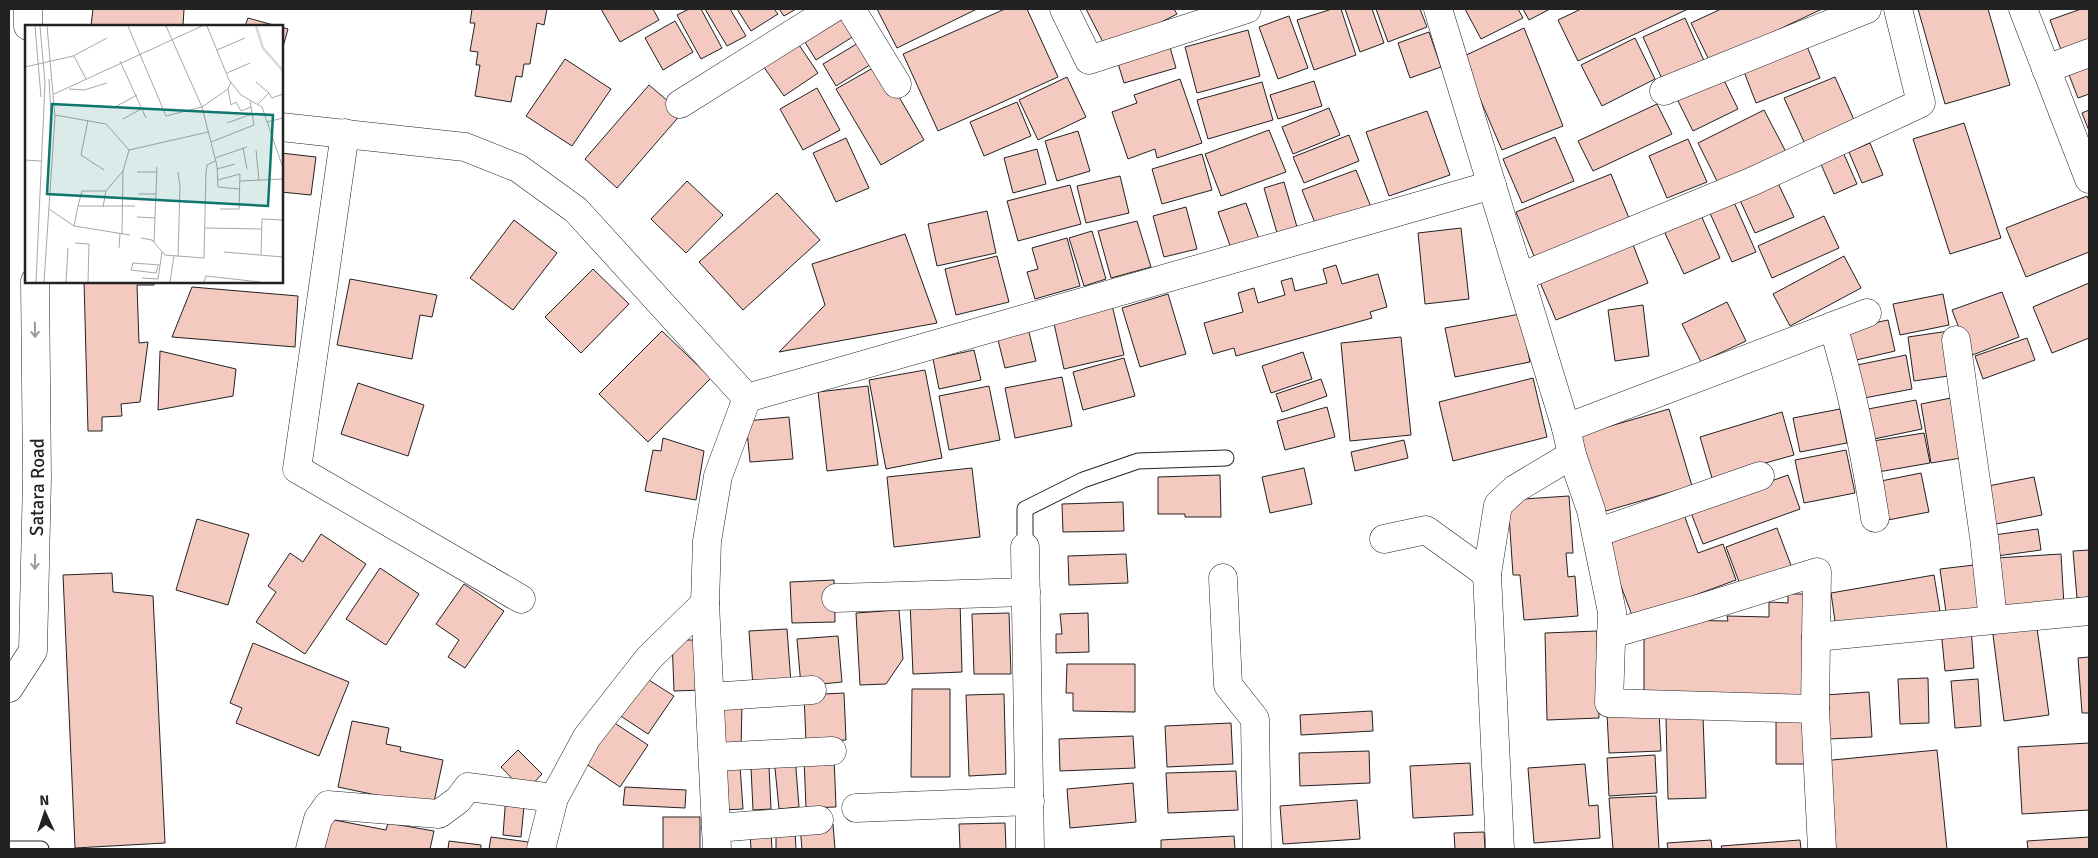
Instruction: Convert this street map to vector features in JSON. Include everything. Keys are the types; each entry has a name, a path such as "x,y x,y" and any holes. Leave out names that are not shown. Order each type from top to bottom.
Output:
{"main road":[{"path":"28,9 28,25"},
{"path":"680,104 832,9"},
{"path":"851,9 897,84"},
{"path":"1064,9 1089,60 1247,9"},
{"path":"1438,9 1566,428 1572,455 1591,510 1612,612 1609,703 1815,709"},
{"path":"1664,91 1867,9"},
{"path":"1520,278 1751,182 1922,103 1898,9"},
{"path":"2022,9 2089,179"},
{"path":"2046,69 2089,53"},
{"path":"282,127 465,147 518,168 576,210 747,398"},
{"path":"345,133 297,469 521,599"},
{"path":"747,398 1492,185"},
{"name":"Satara Road","path":"9,688 33,651 37,478 35,282"},
{"path":"1566,428 1867,313"},
{"path":"1833,326 1847,373 1864,449 1875,518"},
{"path":"1956,340 1994,620"},
{"path":"747,398 718,476 707,541 705,603 717,839 819,820"},
{"path":"1500,849 1487,574 1498,505 1515,489 1572,455"},
{"path":"1596,532 1760,476"},
{"path":"1384,539 1426,530 1487,574"},
{"path":"1026,547 1030,849"},
{"path":"1611,634 1698,610 1817,572 1815,709 1822,849"},
{"path":"1223,578 1228,685 1255,719 1257,849"},
{"path":"836,598 1026,592"},
{"path":"541,849 554,798 588,737 649,658 705,603"},
{"path":"1816,637 2089,611"},
{"path":"710,697 812,690"},
{"path":"713,757 832,750"},
{"path":"310,849 318,819 328,805 439,814 458,800 468,787 554,798"},
{"path":"856,808 1030,801"}],"lane":[{"path":"1026,547 1024,510 1083,480 1138,461 1226,458"},
{"path":"9,849 41,849"}],"building":[{"path":"93,9 184,9 183,25 91,25"},
{"path":"472,9 547,9 544,25 537,23 530,64 524,64 522,77 516,76 511,102 475,96 480,65 476,65 478,52 470,51 475,23 470,23"},
{"path":"601,9 653,9 659,20 620,42"},
{"path":"689,9 701,9 722,48 701,59 677,15"},
{"path":"705,9 730,9 746,36 727,46"},
{"path":"737,9 774,9 778,14 751,31"},
{"path":"779,9 796,9 784,16"},
{"path":"877,9 977,9 897,48"},
{"path":"1005,9 1027,9 1058,77 938,131 903,54"},
{"path":"1086,9 1174,9 1177,14 1107,50"},
{"path":"1332,9 1341,9 1356,55 1314,70 1297,20"},
{"path":"1345,9 1372,9 1384,43 1360,52"},
{"path":"1376,9 1420,9 1427,27 1388,42"},
{"path":"1465,9 1518,9 1523,18 1481,39"},
{"path":"1523,9 1550,9 1529,20"},
{"path":"1581,9 1688,9 1578,61 1558,20"},
{"path":"1721,9 1822,9 1710,62 1691,23"},
{"path":"1918,9 1988,9 2010,85 1945,104"},
{"path":"2081,9 2089,9 2089,48 2064,58 2050,20"},
{"path":"839,11 854,36 816,60 800,34"},
{"path":"1289,16 1308,68 1278,79 1259,27"},
{"path":"248,18 273,25 245,25"},
{"path":"1685,18 1705,63 1663,81 1643,37"},
{"path":"675,21 693,52 663,70 645,38"},
{"path":"282,27 288,29 282,50"},
{"path":"1524,28 1563,126 1502,150 1462,57"},
{"path":"1248,30 1260,76 1197,93 1185,47"},
{"path":"1429,32 1441,67 1410,78 1398,43"},
{"path":"1635,38 1655,79 1602,106 1581,65"},
{"path":"795,39 818,73 784,96 761,63"},
{"path":"1804,39 1820,78 1756,103 1741,64"},
{"path":"860,42 873,63 836,86 823,64"},
{"path":"1169,44 1176,68 1124,83 1117,60"},
{"path":"2089,58 2089,94 2078,98 2066,67"},
{"path":"565,59 611,89 572,146 526,116"},
{"path":"880,64 924,140 881,165 836,89"},
{"path":"1719,70 1738,109 1693,131 1674,93"},
{"path":"1067,77 1086,117 1038,140 1019,100"},
{"path":"1835,77 1855,122 1805,144 1784,98"},
{"path":"1180,79 1202,143 1157,158 1155,149 1128,159 1112,112 1137,103 1134,95"},
{"path":"1314,81 1322,106 1278,119 1270,95"},
{"path":"1262,82 1273,120 1208,139 1197,100"},
{"path":"649,85 682,113 617,188 585,159"},
{"path":"817,88 840,130 803,150 780,109"},
{"path":"1017,102 1031,136 984,156 970,122"},
{"path":"1657,104 1672,134 1593,171 1578,141"},
{"path":"1329,108 1340,135 1293,154 1282,127"},
{"path":"1764,110 1786,152 1719,185 1698,143"},
{"path":"2089,110 2089,131 2082,113"},
{"path":"1427,111 1450,175 1389,196 1366,132"},
{"path":"1964,123 2001,238 1950,254 1913,139"},
{"path":"1269,130 1286,172 1221,196 1205,154"},
{"path":"1078,131 1090,171 1057,181 1045,141"},
{"path":"1349,135 1359,161 1304,183 1293,157"},
{"path":"1555,137 1574,181 1522,203 1503,159"},
{"path":"846,138 869,188 836,202 813,153"},
{"path":"1688,139 1707,182 1667,198 1649,156"},
{"path":"1870,143 1883,175 1862,183 1849,152"},
{"path":"1037,149 1046,184 1013,193 1004,158"},
{"path":"1843,152 1857,184 1834,194 1820,162"},
{"path":"282,153 316,157 311,195 282,192"},
{"path":"1202,154 1212,190 1162,204 1152,169"},
{"path":"1356,170 1371,207 1317,228 1302,190"},
{"path":"1611,174 1631,223 1536,261 1516,212"},
{"path":"1120,176 1129,213 1086,223 1077,186"},
{"path":"687,181 723,215 686,253 651,219"},
{"path":"1777,181 1794,217 1755,233 1739,198"},
{"path":"1284,182 1297,227 1277,233 1264,188"},
{"path":"1070,185 1081,224 1018,241 1007,201"},
{"path":"777,193 820,240 743,310 699,262"},
{"path":"2087,196 2089,201 2089,252 2026,277 2006,228"},
{"path":"1733,200 1756,252 1732,262 1709,211"},
{"path":"1246,203 1260,242 1232,251 1218,212"},
{"path":"1186,207 1197,249 1164,257 1153,216"},
{"path":"987,211 996,253 937,266 928,224"},
{"path":"1700,213 1720,258 1684,274 1663,229"},
{"path":"1824,216 1839,248 1772,278 1758,246"},
{"path":"514,220 557,253 513,310 470,278"},
{"path":"1137,221 1151,267 1111,278 1098,231"},
{"path":"1461,228 1469,299 1425,304 1418,233"},
{"path":"1092,231 1106,279 1084,286 1069,238"},
{"path":"905,234 937,323 779,352 825,305 812,264"},
{"path":"1630,237 1648,283 1556,320 1537,275"},
{"path":"1067,238 1080,286 1035,299 1027,272 1038,269 1032,248"},
{"path":"997,256 1009,302 956,315 945,269"},
{"path":"1844,256 1861,288 1790,326 1773,294"},
{"path":"1336,265 1342,284 1378,274 1387,307 1370,312 1372,318 1236,356 1234,348 1213,354 1204,323 1243,312 1238,293 1254,288 1258,303 1285,295 1281,281 1292,278 1295,291 1327,283 1323,269"},
{"path":"593,269 629,304 581,353 545,317"},
{"path":"350,279 437,295 432,317 420,315 412,359 337,345"},
{"path":"84,282 154,282 154,285 137,285 139,343 148,342 140,402 121,404 122,416 102,417 102,431 88,431"},
{"path":"2089,283 2089,338 2052,353 2033,307"},
{"path":"192,287 298,296 295,347 172,337"},
{"path":"2002,292 2019,337 1970,356 1952,310"},
{"path":"1168,294 1186,354 1140,367 1122,308"},
{"path":"1943,294 1949,325 1900,335 1893,304"},
{"path":"1727,302 1746,341 1701,362 1682,324"},
{"path":"1112,305 1124,355 1064,369 1053,319"},
{"path":"1643,305 1649,356 1615,361 1608,310"},
{"path":"1520,314 1530,362 1455,377 1445,328"},
{"path":"1888,320 1895,351 1852,361 1845,329"},
{"path":"1028,328 1036,361 1005,368 997,336"},
{"path":"662,331 711,378 648,442 599,394"},
{"path":"1949,331 1955,375 1914,381 1908,337"},
{"path":"1401,337 1411,435 1350,441 1341,343"},
{"path":"2027,338 2035,360 1983,379 1975,356"},
{"path":"974,350 981,380 939,389 933,359"},
{"path":"160,351 236,369 233,396 158,410"},
{"path":"1303,352 1312,379 1271,393 1262,366"},
{"path":"1906,355 1912,389 1859,399 1852,366"},
{"path":"1124,358 1135,396 1083,410 1073,372"},
{"path":"925,370 942,458 886,469 869,380"},
{"path":"1062,377 1072,426 1015,438 1005,388"},
{"path":"1533,378 1547,437 1453,461 1439,402"},
{"path":"1321,379 1327,396 1282,412 1276,394"},
{"path":"358,383 424,405 408,456 341,434"},
{"path":"868,386 878,465 827,471 818,392"},
{"path":"989,386 1000,440 949,450 939,396"},
{"path":"1951,398 1961,458 1931,463 1921,404"},
{"path":"1916,400 1922,429 1874,439 1868,409"},
{"path":"1327,407 1335,437 1285,450 1277,421"},
{"path":"1669,409 1692,486 1599,513 1576,436"},
{"path":"1840,409 1847,443 1800,452 1793,418"},
{"path":"1782,412 1794,455 1712,478 1700,437"},
{"path":"789,417 793,459 750,462 746,421"},
{"path":"1924,433 1930,463 1878,472 1873,441"},
{"path":"663,438 704,451 696,500 645,491 653,450 661,451"},
{"path":"1404,440 1408,458 1355,471 1351,452"},
{"path":"1846,450 1855,493 1804,503 1795,460"},
{"path":"972,468 980,537 894,547 887,477"},
{"path":"1304,468 1312,504 1270,513 1262,477"},
{"path":"1921,473 1929,512 1883,521 1876,482"},
{"path":"1220,475 1221,517 1185,517 1185,514 1158,514 1158,477"},
{"path":"1788,475 1800,509 1703,544 1690,510"},
{"path":"2034,477 2042,515 1991,525 1983,487"},
{"path":"1569,496 1573,553 1566,553 1568,577 1575,576 1578,616 1524,620 1520,575 1513,575 1508,500"},
{"path":"1123,502 1124,531 1063,532 1062,504"},
{"path":"1683,512 1698,553 1723,544 1736,580 1633,618 1604,541"},
{"path":"197,519 249,534 228,605 176,590"},
{"path":"1777,528 1792,568 1741,587 1726,547"},
{"path":"2038,529 2041,550 1997,556 1994,535"},
{"path":"321,534 366,564 305,654 256,622 276,592 268,586 290,553 303,562"},
{"path":"2089,550 2089,597 2077,598 2073,551"},
{"path":"1126,554 1128,583 1069,585 1068,556"},
{"path":"2061,554 2064,606 1999,610 1996,558"},
{"path":"1983,564 1988,607 1946,612 1940,569"},
{"path":"380,568 419,594 386,645 346,619"},
{"path":"112,573 113,592 153,596 165,843 75,848 63,575"},
{"path":"1934,575 1940,611 1836,628 1831,593"},
{"path":"834,580 835,622 792,623 790,582"},
{"path":"464,584 504,611 465,668 448,657 459,640 436,624"},
{"path":"1788,594 1810,594 1808,702 1644,699 1644,628 1673,620 1728,621 1727,616 1769,617 1769,602 1788,603"},
{"path":"960,601 962,672 913,674 910,602"},
{"path":"899,610 903,659 886,684 860,685 856,613"},
{"path":"1009,613 1011,674 974,674 972,614"},
{"path":"1088,613 1089,652 1056,653 1056,634 1062,634 1060,614"},
{"path":"2036,621 2049,715 2004,721 1992,627"},
{"path":"1971,628 1974,668 1945,671 1941,630"},
{"path":"787,629 791,683 753,687 749,631"},
{"path":"1597,631 1599,718 1547,720 1545,633"},
{"path":"838,636 842,682 801,686 797,639"},
{"path":"672,640 701,640 703,690 674,691"},
{"path":"253,643 349,682 319,756 236,723 242,708 230,703"},
{"path":"2089,657 2089,713 2082,713 2078,658"},
{"path":"1067,664 1135,664 1135,712 1073,711 1073,693 1066,693"},
{"path":"641,675 674,696 648,734 616,713"},
{"path":"1928,678 1929,723 1900,724 1898,679"},
{"path":"1978,679 1981,726 1955,728 1951,681"},
{"path":"912,689 950,689 950,777 911,777"},
{"path":"1869,692 1872,737 1828,739 1825,695"},
{"path":"844,693 846,740 806,742 804,695"},
{"path":"1004,694 1006,774 969,776 966,695"},
{"path":"724,705 742,705 741,748 723,748"},
{"path":"1372,711 1373,731 1301,735 1300,715"},
{"path":"1659,712 1661,751 1609,753 1607,714"},
{"path":"1776,716 1809,716 1808,764 1776,764"},
{"path":"1703,717 1706,798 1668,799 1666,718"},
{"path":"610,720 648,745 620,787 582,761"},
{"path":"352,721 389,728 386,744 401,747 400,751 443,760 433,807 338,787"},
{"path":"1231,723 1233,764 1167,767 1165,726"},
{"path":"1133,736 1135,768 1060,771 1059,739"},
{"path":"2089,743 2089,810 2022,814 2018,747"},
{"path":"518,750 542,774 525,792 501,767"},
{"path":"1937,750 1947,849 1831,849 1822,761"},
{"path":"1369,751 1370,783 1300,786 1299,753"},
{"path":"1655,755 1657,793 1609,796 1607,758"},
{"path":"795,756 799,807 779,809 774,758"},
{"path":"834,756 836,807 806,808 804,758"},
{"path":"1470,763 1473,815 1413,818 1410,766"},
{"path":"1585,764 1589,806 1598,805 1600,838 1534,843 1528,768"},
{"path":"740,766 743,809 723,810 721,767"},
{"path":"769,767 771,809 753,810 751,768"},
{"path":"1236,771 1238,810 1168,813 1166,773"},
{"path":"1133,783 1136,822 1070,828 1067,789"},
{"path":"625,787 686,790 685,808 623,805"},
{"path":"506,795 525,796 521,837 503,835"},
{"path":"1656,796 1659,849 1613,849 1609,798"},
{"path":"1357,800 1360,839 1283,844 1280,806"},
{"path":"663,817 700,817 700,849 663,849"},
{"path":"324,818 386,830 388,823 434,831 430,849 318,849"},
{"path":"1005,823 1006,849 960,849 959,824"},
{"path":"833,824 835,849 802,849 800,827"},
{"path":"795,830 796,849 776,849 776,831"},
{"path":"771,832 772,849 751,849 750,833"},
{"path":"1484,832 1485,849 1455,849 1454,833"},
{"path":"1234,836 1235,849 1161,849 1161,840"},
{"path":"491,837 536,843 535,849 489,849"},
{"path":"2089,837 2089,849 2028,849 2027,841"},
{"path":"1711,840 1712,849 1668,849 1667,843"},
{"path":"1800,840 1801,849 1722,849 1721,846"},
{"path":"449,841 481,845 481,849 448,849"}]}
